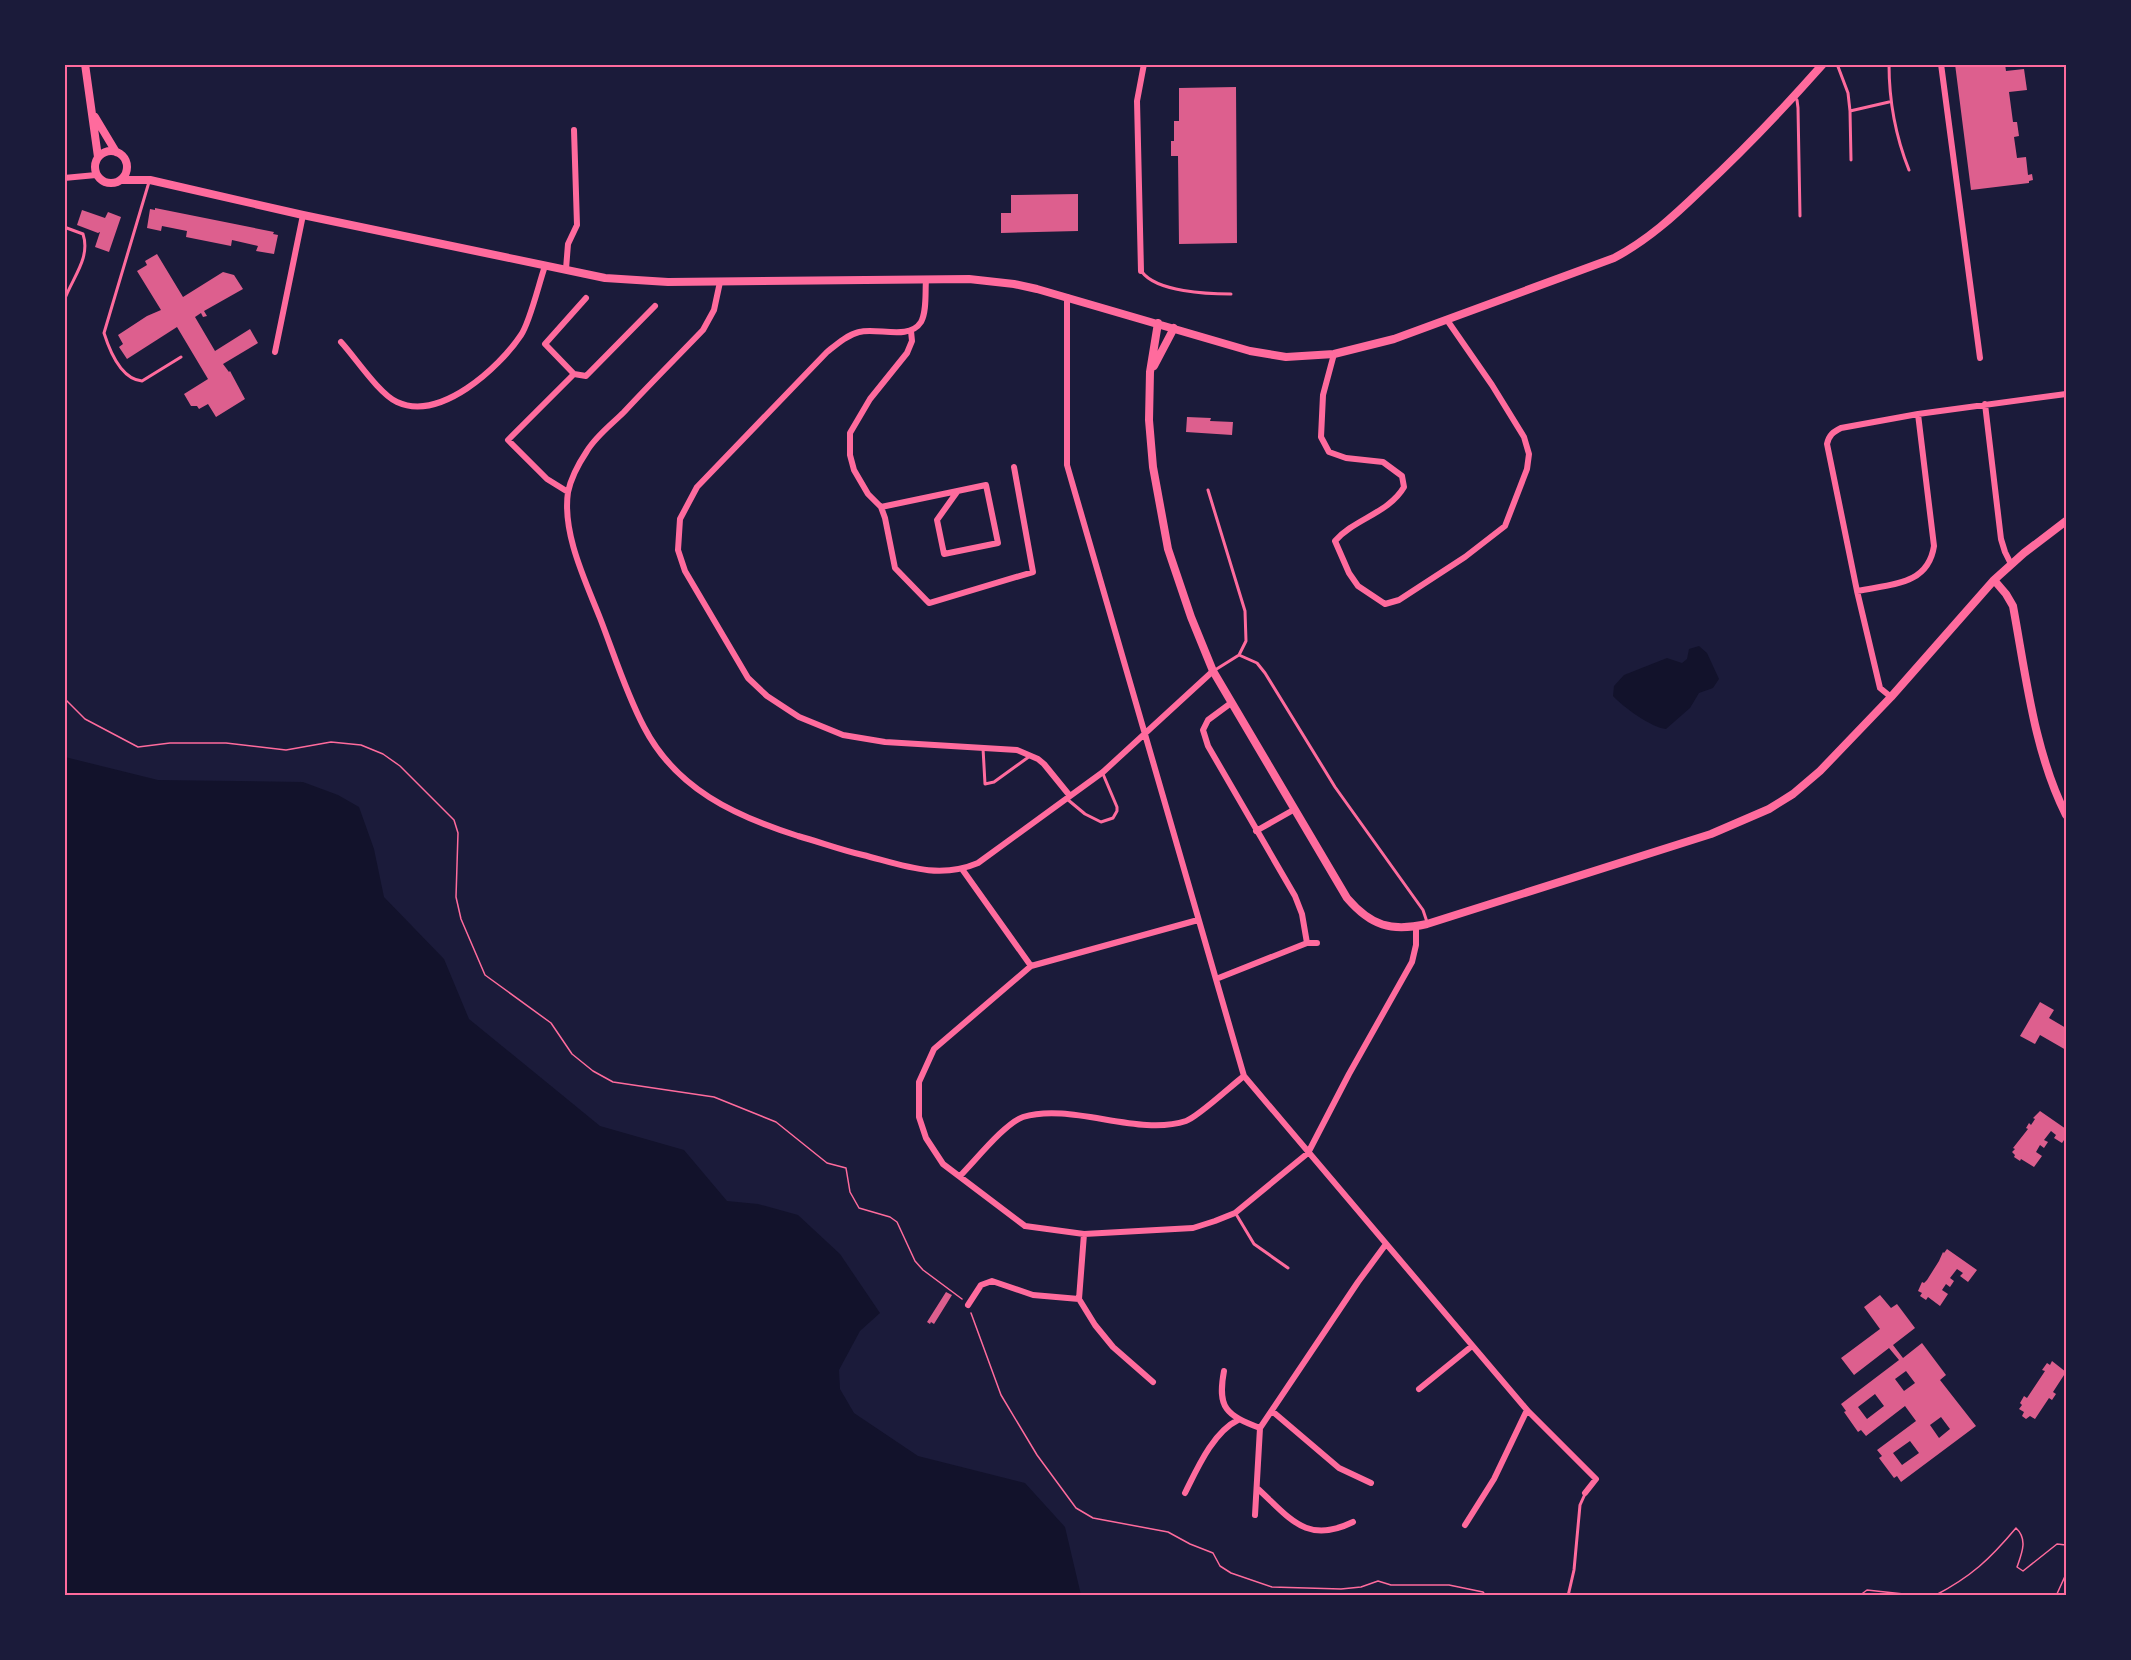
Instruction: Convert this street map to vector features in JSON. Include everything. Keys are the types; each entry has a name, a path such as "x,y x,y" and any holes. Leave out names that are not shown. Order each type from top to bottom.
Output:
{"street":[{"path":"85,64 98,157 94,165 96,175 107,183 121,180 150,180"},
{"path":"1141,271 1137,101 1144,64"},
{"path":"127,169 150,180 303,215 605,278 668,282 989,280 1037,288 1250,351 1286,357 1334,354 1394,339 1614,258 1634,248 1658,231 1735,158 1823,64"},
{"path":"1941,64 1980,358"},
{"path":"92,113 116,152 124,158 127,169 121,180"},
{"path":"566,269 568,244 577,225 574,130"},
{"path":"98,157 107,152 116,152"},
{"path":"64,178 96,175"},
{"path":"274,352 303,215"},
{"path":"341,342 384,393 394,401 408,406 420,406 445,401 472,384 500,360 523,333 545,266"},
{"path":"926,280 922,320 911,331 860,332 843,340 827,352 698,487 680,519 677,536 678,550 685,571 748,678 766,696 799,717 843,735 901,744 1017,750 1031,755 1044,764 1069,797"},
{"path":"720,282 714,310 703,330 587,450 573,475 568,492 567,518 570,534 629,696 655,746 695,789 720,805 773,828 918,870 962,869 978,862 1103,772 1213,671"},
{"path":"1068,297 1066,465 1244,1076 1527,1410 1596,1479 1585,1493"},
{"path":"586,298 545,344 574,374 586,376 656,306"},
{"path":"1334,354 1323,395 1321,437 1329,453 1346,458 1383,462 1402,476 1404,488 1397,499 1364,518 1335,541 1349,573 1358,586 1385,604 1399,600 1446,570 1505,526 1527,469 1529,454 1524,437 1447,320"},
{"path":"1158,323 1150,372 1149,420 1153,467 1168,549 1191,617 1213,671 1341,888 1365,916 1388,927 1401,929 1427,924 1711,834 1762,813 1793,794 1820,771 1891,697 1994,580 2067,521"},
{"path":"1150,372 1174,328"},
{"path":"911,331 912,341 907,353 870,399 850,433 850,455 854,470 868,494 881,507 895,568 929,603 1033,572 1014,467"},
{"path":"568,492 547,478 508,440 574,374"},
{"path":"1891,697 1880,688 1857,591 1827,444 1828,439 1834,431 1840,428 1918,414 2067,394"},
{"path":"1985,404 2001,539 2011,564"},
{"path":"1857,591 1910,579 1923,572 1932,560 1934,546 1918,414"},
{"path":"881,507 986,485 998,543 944,554 937,520 957,492"},
{"path":"1994,580 2013,606 2030,698 2048,774 2067,815"},
{"path":"1231,703 1208,720 1203,730 1208,746 1295,896 1302,914 1307,943"},
{"path":"1256,831 1295,809"},
{"path":"962,869 1031,966"},
{"path":"1198,920 1031,966 934,1049 919,1082 919,1117 926,1138 943,1164 1025,1226 1084,1234 1192,1228 1235,1213 1308,1153 1314,1137 1412,963 1416,945 1416,927"},
{"path":"1216,979 1307,943 1317,943"},
{"path":"960,1176 1007,1127 1022,1117 1050,1113 1160,1125 1188,1120 1244,1076"},
{"path":"1084,1234 1079,1299 1095,1325 1113,1347 1153,1382"},
{"path":"1255,1515 1260,1428 1386,1244"},
{"path":"968,1305 981,1285 992,1281 1033,1295 1079,1299"},
{"path":"1419,1389 1472,1346"},
{"path":"1224,1371 1220,1391 1223,1402 1238,1420 1260,1428"},
{"path":"1465,1525 1494,1479 1527,1410"},
{"path":"1272,1411 1339,1468 1371,1483"},
{"path":"1185,1493 1206,1453 1229,1424 1238,1420"},
{"path":"1257,1488 1306,1529 1319,1532 1353,1522"}],"lane":[{"path":"1838,64 1848,93 1851,160"},
{"path":"1889,64 1890,101 1899,146 1909,171"},
{"path":"1794,97 1798,108 1800,216"},
{"path":"1850,111 1890,101"},
{"path":"150,180 104,333 123,371 138,381 142,381 181,357"},
{"path":"64,226 83,234 87,245 79,273 70,285 64,301"},
{"path":"1141,271 1146,278 1156,284 1195,291 1232,294"},
{"path":"1208,490 1245,611 1246,641 1239,655 1213,671"},
{"path":"1239,655 1257,663 1265,672 1335,787 1423,910 1427,924"},
{"path":"983,748 985,784 994,782 1031,755"},
{"path":"1069,797 1085,814 1101,822 1113,818 1118,812 1117,807 1103,772"},
{"path":"1235,1213 1254,1244 1288,1268"},
{"path":"1568,1596 1574,1570 1580,1505 1585,1493"}],"path":[{"path":"64,698 85,719 138,747 170,743 226,743 286,750 331,742 361,745 383,754 400,766 454,820 458,833 456,897 461,919 485,975 550,1023 572,1054 593,1071 613,1082 714,1097 776,1122 827,1164 846,1168 850,1192 859,1208 890,1217 897,1222 915,1261 968,1305 1001,1395 1037,1455 1076,1508 1093,1518 1168,1532 1213,1553 1220,1566 1231,1573 1272,1587 1341,1589 1361,1587 1378,1581 1391,1585 1449,1585 1483,1592 1486,1596"},
{"path":"1935,1596 1952,1587 1989,1560 2016,1528 2022,1534 2023,1548 2017,1566 2023,1571 2057,1544 2067,1545"},
{"path":"2056,1596 2067,1574"},
{"path":"1859,1596 1867,1590 1922,1596"}],"shaded area":[{"path":"1699,646 1707,653 1719,679 1713,688 1699,693 1690,708 1666,729 1653,725 1638,716 1613,696 1614,686 1624,675 1667,658 1682,663 1687,659 1689,649"},
{"path":"65,757 158,780 303,782 338,795 359,807 374,849 384,897 444,959 469,1019 600,1126 684,1150 727,1201 758,1204 798,1215 840,1254 880,1313 860,1331 839,1370 840,1389 854,1413 918,1456 1025,1483 1065,1527 1081,1595 65,1595"}],"building":[{"path":"1955,64 2005,64 2006,71 2024,69 2027,90 2009,92 2013,122 2017,122 2019,136 2014,137 2017,158 2026,157 2028,175 2032,174 2033,180 2029,183 1971,190"},
{"path":"1236,87 1237,243 1179,244 1178,156 1171,156 1171,141 1174,141 1174,121 1179,121 1179,88"},
{"path":"1078,194 1078,231 1001,233 1001,213 1011,213 1011,195"},
{"path":"155,208 274,232 273,234 278,235 274,254 256,251 258,246 232,240 231,246 186,237 187,231 162,226 161,231 147,228 150,209 155,210"},
{"path":"82,210 105,218 108,212 121,217 109,252 95,247 100,232 77,225"},
{"path":"157,254 183,297 223,272 234,275 243,289 204,311 207,316 203,317 201,313 195,317 215,351 250,329 258,343 223,364 230,371 245,399 216,417 208,404 199,409 197,406 191,406 184,394 208,379 177,327 127,359 119,347 123,344 118,335 147,316 161,310 137,271 147,265 145,261"},
{"path":"1187,417 1233,422 1232,435 1186,432"},
{"path":"2040,1002 2054,1010 2049,1018 2066,1028 2066,1050 2040,1035 2035,1044 2020,1036"},
{"path":"2040,1111 2066,1129 2066,1137 2062,1143 2054,1138 2056,1135 2051,1131 2044,1140 2048,1142 2044,1148 2040,1145 2036,1152 2042,1156 2034,1167 2014,1157 2012,1152 2028,1129 2026,1128 2029,1123 2031,1125 2035,1119 2033,1118"},
{"path":"1947,1249 1977,1270 1968,1282 1960,1276 1963,1273 1957,1269 1950,1278 1954,1281 1950,1287 1946,1284 1942,1290 1948,1294 1940,1306 1928,1297 1926,1300 1920,1296 1922,1293 1918,1291 1922,1282 1927,1280"},
{"path":"946,1292 952,1295 934,1324 931,1322 930,1324 927,1322"},
{"path":"1880,1295 1891,1308 1897,1304 1915,1328 1893,1345 1903,1358 1922,1343 1946,1375 1940,1380 1976,1426 1901,1482 1897,1476 1894,1478 1879,1458 1882,1456 1877,1450 1916,1421 1905,1406 1866,1436 1861,1430 1858,1432 1841,1404 1899,1360 1889,1348 1854,1375 1841,1358 1880,1329 1864,1307","holes":["1906,1371 1915,1383 1904,1391 1895,1379","1875,1394 1884,1406 1867,1419 1858,1407","1941,1417 1950,1429 1939,1438 1930,1425","1910,1441 1919,1453 1902,1465 1893,1453"]},
{"path":"2052,1361 2066,1372 2053,1392 2056,1394 2052,1400 2049,1398 2035,1419 2030,1416 2026,1419 2022,1416 2024,1412 2019,1409 2022,1405 2020,1403 2024,1396 2027,1398 2045,1371 2042,1370 2047,1363 2050,1365"}]}
